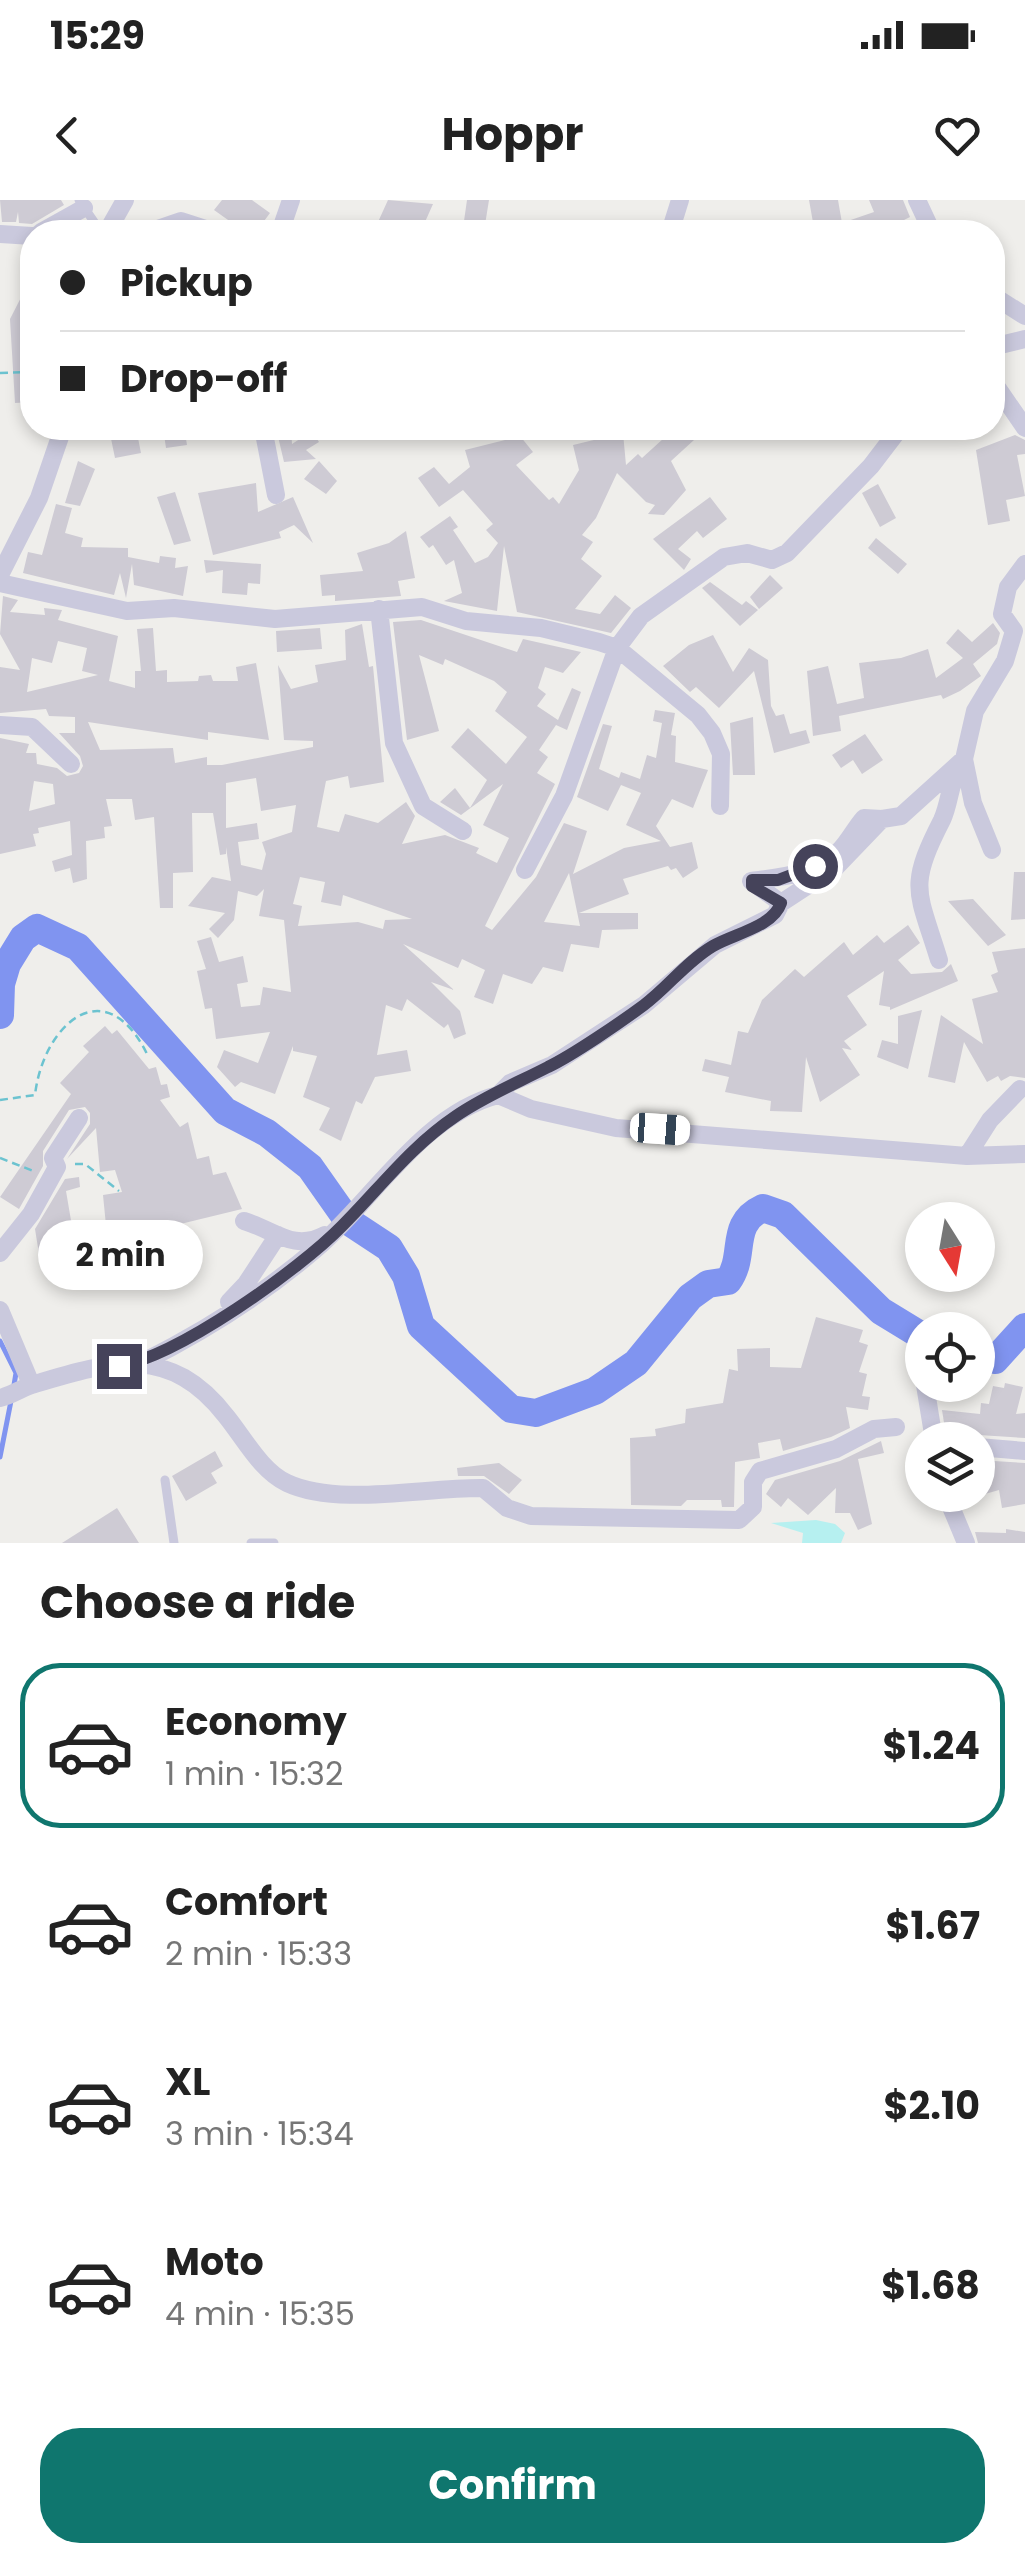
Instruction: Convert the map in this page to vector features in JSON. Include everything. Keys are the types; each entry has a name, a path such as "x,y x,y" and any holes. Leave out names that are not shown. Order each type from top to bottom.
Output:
{"street":[{"path":"59,220 82,204"},
{"path":"1005,399 1025,428"},
{"path":"59,440 38,498 0,579 127,611 174,608 275,619 422,607 466,621 557,631 617,648 698,715 712,732 721,754 720,806"},
{"path":"265,440 276,495"},
{"path":"525,870 564,796 617,648 641,616 716,561 747,553 772,560 787,553 891,440"},
{"path":"939,960 917,888 920,863 964,759 976,711 1006,661 1014,631 1002,614 1004,602 1025,564"},
{"path":"379,610 394,742 423,806 463,832"},
{"path":"0,726 32,727 71,764"},
{"path":"781,903 751,881 778,880 815,866 843,848 864,818 901,816 964,759"},
{"path":"964,759 972,803 992,850"},
{"path":"0,1398 32,1384 142,1362 208,1324 296,1266 343,1225 410,1150 453,1118 498,1095 644,1005 693,960 775,915 781,903 836,868 882,819"},
{"path":"967,1156 990,1120 1020,1089"},
{"path":"498,1095 531,1109 616,1128 967,1156 1025,1154"},
{"path":"0,1253 44,1192 58,1167 54,1158 80,1118"},
{"path":"244,1220 292,1242 311,1242 343,1225"},
{"path":"208,1324 246,1284 278,1235"},
{"path":"0,1310 32,1384"},
{"path":"142,1362 186,1375 224,1412 271,1474 312,1492 483,1488 507,1508 552,1518 733,1521 750,1512 753,1482 760,1471 836,1449 874,1429 896,1428"},
{"path":"995,1449 1025,1452"},
{"path":"953,1512 966,1543"}],"lane":[{"path":"165,1480 174,1543"},
{"path":"251,1543 274,1543"}],"path":[{"path":"0,1100 35,1095 48,1046 57,1031 82,1013 100,1009 116,1016 147,1054"},
{"path":"0,1158 46,1177 44,1192"},
{"path":"58,1167 85,1164 119,1191"}],"shaded area":[{"path":"816,1520 835,1524 845,1533 841,1543 802,1543 803,1533 771,1523"}],"building":[{"path":"0,200 61,200 64,205 39,220 19,223 18,212 16,222 2,222"},
{"path":"222,200 252,200 270,213 265,220 228,220 214,210"},
{"path":"388,200 433,204 426,220 379,220"},
{"path":"467,200 489,200 486,220 464,220"},
{"path":"809,200 838,200 841,220 813,220"},
{"path":"869,200 903,200 910,217 851,220 874,212"},
{"path":"20,299 20,403 15,403 10,319"},
{"path":"1015,435 1025,440 1025,454 1017,455 1025,496 1006,500 1010,521 988,525 976,450"},
{"path":"111,440 138,440 141,453 115,458"},
{"path":"165,440 186,440 187,445 166,448"},
{"path":"279,440 292,440 292,444 298,440 319,442 306,450 316,459 284,462"},
{"path":"505,440 523,440 533,452 516,465 549,500 553,497 559,504 579,470 573,445 624,440 626,465 638,454 642,458 662,440 694,440 671,461 686,490 664,515 648,514 655,505 646,502 617,473 596,518 582,535 593,542 581,559 602,576 575,609 600,614 615,595 631,608 611,633 517,612 504,546 497,611 444,601 462,593 454,560 446,565 433,545 429,548 420,537 450,516 458,527 453,530 475,563 488,557 498,543 486,530 493,524 463,490 439,507 418,478 434,467 449,484 470,467 465,450"},
{"path":"78,461 95,469 80,506 65,503"},
{"path":"319,461 337,481 326,494 304,479"},
{"path":"256,483 258,512 293,497 313,543 294,525 279,532 281,538 213,555 198,493"},
{"path":"878,484 896,518 880,527 862,493"},
{"path":"175,492 191,541 174,545 157,497"},
{"path":"710,497 727,519 703,538 697,531 678,549 691,559 684,570 653,539"},
{"path":"56,504 72,508 65,533 83,538 81,547 128,548 128,557 159,563 160,556 176,558 175,568 188,566 183,596 134,585 132,564 126,598 120,573 114,595 23,573 28,552 42,555"},
{"path":"406,531 415,578 398,581 401,596 335,601 335,595 322,596 320,575 363,571 357,553 389,543"},
{"path":"876,538 907,564 898,574 868,548"},
{"path":"204,560 261,564 260,584 248,583 247,595 222,593 223,570 206,573"},
{"path":"770,575 783,588 759,609 750,597"},
{"path":"710,582 742,605 746,601 758,610 740,626 702,588"},
{"path":"3,596 18,600 10,612 45,615 44,608 62,610 58,620 118,636 109,681 135,688 135,671 141,671 137,629 153,628 156,671 167,670 167,682 198,681 199,676 211,675 213,681 238,681 236,667 256,663 269,740 208,732 208,740 88,722 100,750 173,748 175,763 207,757 207,765 222,765 313,747 313,741 284,740 278,665 291,689 318,682 315,665 346,660 345,630 362,624 369,667 373,666 384,782 350,788 348,776 326,781 317,827 339,832 345,814 378,823 406,802 415,816 402,844 445,835 479,848 476,853 497,863 509,838 483,825 503,784 461,815 440,802 455,788 470,808 487,780 451,747 468,728 506,764 527,737 495,711 507,692 494,681 445,659 443,665 419,655 439,731 407,740 393,622 421,620 517,652 523,639 581,652 563,673 545,667 538,688 546,694 537,706 558,720 572,688 581,692 567,730 556,725 539,750 548,757 537,773 555,784 485,926 492,930 536,877 564,823 587,831 573,874 624,848 661,841 626,825 641,793 621,785 608,811 577,797 603,724 612,726 599,769 619,778 621,772 640,779 647,755 656,758 662,723 653,721 655,710 675,713 671,735 676,736 675,762 708,770 693,808 672,799 656,826 670,847 692,842 698,868 683,878 676,868 671,870 668,866 623,879 629,894 579,913 638,913 638,929 602,930 599,948 571,944 563,972 543,967 532,984 503,974 493,1004 474,997 485,970 462,959 458,968 403,944 454,990 431,982 460,1011 466,1034 454,1039 448,1024 444,1028 407,999 402,1011 386,1005 377,1055 407,1050 411,1071 375,1077 362,1104 356,1101 341,1141 319,1130 330,1108 303,1097 317,1056 293,1051 293,1046 275,1094 241,1082 235,1087 217,1067 224,1050 258,1063 270,1032 216,1039 212,1008 205,1009 197,971 206,969 197,941 211,937 219,962 243,956 248,982 237,984 241,1007 260,1005 263,987 291,992 284,920 259,916 264,889 257,896 238,891 234,920 218,938 209,929 225,913 188,906 212,877 231,881 226,847 226,854 220,855 213,813 192,813 193,872 173,873 173,908 160,908 154,817 135,820 132,799 106,799 112,826 104,827 105,838 86,841 87,879 73,883 70,868 55,872 52,861 72,855 70,821 38,828 39,833 33,834 36,846 0,854 0,738 29,744 26,753 36,753 37,764 57,768 67,776 79,773 83,766 80,756 59,733 75,733 75,717 49,716 46,709 0,713 0,667 20,670 0,634","holes":["58,641 87,648 82,671 98,675 27,692 32,658 52,663","256,778 261,811 296,805 292,832 262,842 266,854 262,870 241,865 238,842 259,839 257,823 226,828 226,783","34,781 53,784 55,804 29,811","569,873 580,926 544,922","300,877 325,882 321,902 341,906 343,895 412,919 385,920 383,929 358,922 298,926 302,906 293,904"]},
{"path":"993,623 1000,633 997,644 973,664 981,676 960,691 943,699 941,695 839,716 841,731 813,736 807,671 828,666 837,704 864,698 859,663 901,658 928,649 936,678 963,658 946,643 958,629 972,642"},
{"path":"320,628 322,649 277,652 276,631"},
{"path":"713,635 733,672 749,648 768,660 771,706 776,716 784,714 790,734 806,730 810,743 774,753 754,671 719,708 696,687 690,692 663,666 689,645"},
{"path":"753,717 755,775 733,775 730,723"},
{"path":"865,734 883,760 862,774 853,760 841,768 832,755"},
{"path":"1014,872 1025,872 1025,919 1011,920"},
{"path":"973,899 1006,935 988,946 948,901"},
{"path":"908,925 920,943 898,960 911,974 942,972 951,964 958,981 890,1010 879,1005 884,971 847,996 867,1025 844,1041 852,1050 842,1048 860,1075 820,1102 806,1057 802,1112 770,1111 771,1101 725,1092 729,1077 702,1071 705,1059 731,1065 738,1031 748,1033 762,1000 795,969 804,977 844,942 853,955 877,935 884,943"},
{"path":"1025,948 1025,1078 1010,1076 1001,1081 998,1076 987,1082 964,1042 955,1083 928,1077 941,1015 983,1044 972,999 998,992 991,975 998,972 992,952"},
{"path":"922,1010 908,1069 877,1057 882,1040 898,1044 898,1016"},
{"path":"105,1026 112,1034 117,1030 149,1069 156,1067 161,1085 167,1084 170,1097 160,1100 180,1127 188,1122 197,1159 209,1156 213,1175 226,1172 242,1209 127,1237 126,1251 109,1256 103,1195 122,1192 115,1170 100,1172 96,1128 67,1159 90,1124 90,1113 85,1107 69,1110 43,1151 43,1166 19,1209 0,1197 71,1094 60,1083 89,1052 83,1046"},
{"path":"79,1177 80,1187 66,1191 76,1250 39,1254 35,1229 65,1179"},
{"path":"816,1317 863,1330 859,1342 868,1345 859,1372 867,1374 862,1396 870,1397 868,1410 846,1407 850,1428 831,1437 783,1451 780,1439 758,1443 760,1458 735,1462 734,1507 722,1507 721,1500 687,1500 681,1506 631,1505 630,1438 656,1436 655,1429 685,1423 686,1409 723,1403 729,1369 738,1371 737,1349 770,1348 770,1367 801,1368"},
{"path":"1005,1383 1023,1387 1016,1414 1025,1413 1025,1438 995,1436 995,1422 944,1422 942,1410 980,1414 981,1403 995,1402 995,1386 1004,1388"},
{"path":"881,1441 884,1453 858,1459 872,1524 858,1530 850,1513 835,1513 836,1488 808,1515 788,1498 781,1507 766,1494 775,1480 840,1461"},
{"path":"215,1451 223,1466 211,1473 217,1483 186,1501 172,1476"},
{"path":"995,1461 1025,1463 1025,1504 1002,1508 999,1490 995,1491"},
{"path":"499,1463 522,1480 509,1494 484,1476 458,1476 457,1468"},
{"path":"117,1508 139,1543 62,1543"},
{"path":"1006,1529 1025,1532 1025,1543 978,1543 975,1532 1006,1533"}],"waterway":[{"path":"0,1015 1,984 7,964 23,938 37,928 78,947 225,1111 267,1133 310,1167 348,1221 389,1248 406,1276 421,1326 511,1409 536,1413 595,1391 636,1363 690,1297 708,1284 728,1281 737,1261 745,1222 763,1208 783,1215 881,1311 905,1326"},
{"path":"995,1360 1025,1327"},
{"path":"0,1341 16,1373 14,1385"},
{"path":"0,1457 11,1401"}],"route":[{"path":"119,1366 142,1362 170,1348 296,1266 343,1225 410,1150 453,1118 498,1095 510,1083 552,1066 644,1005 715,945 775,915 781,903 752,886 752,880 778,880 815,866"}]}
